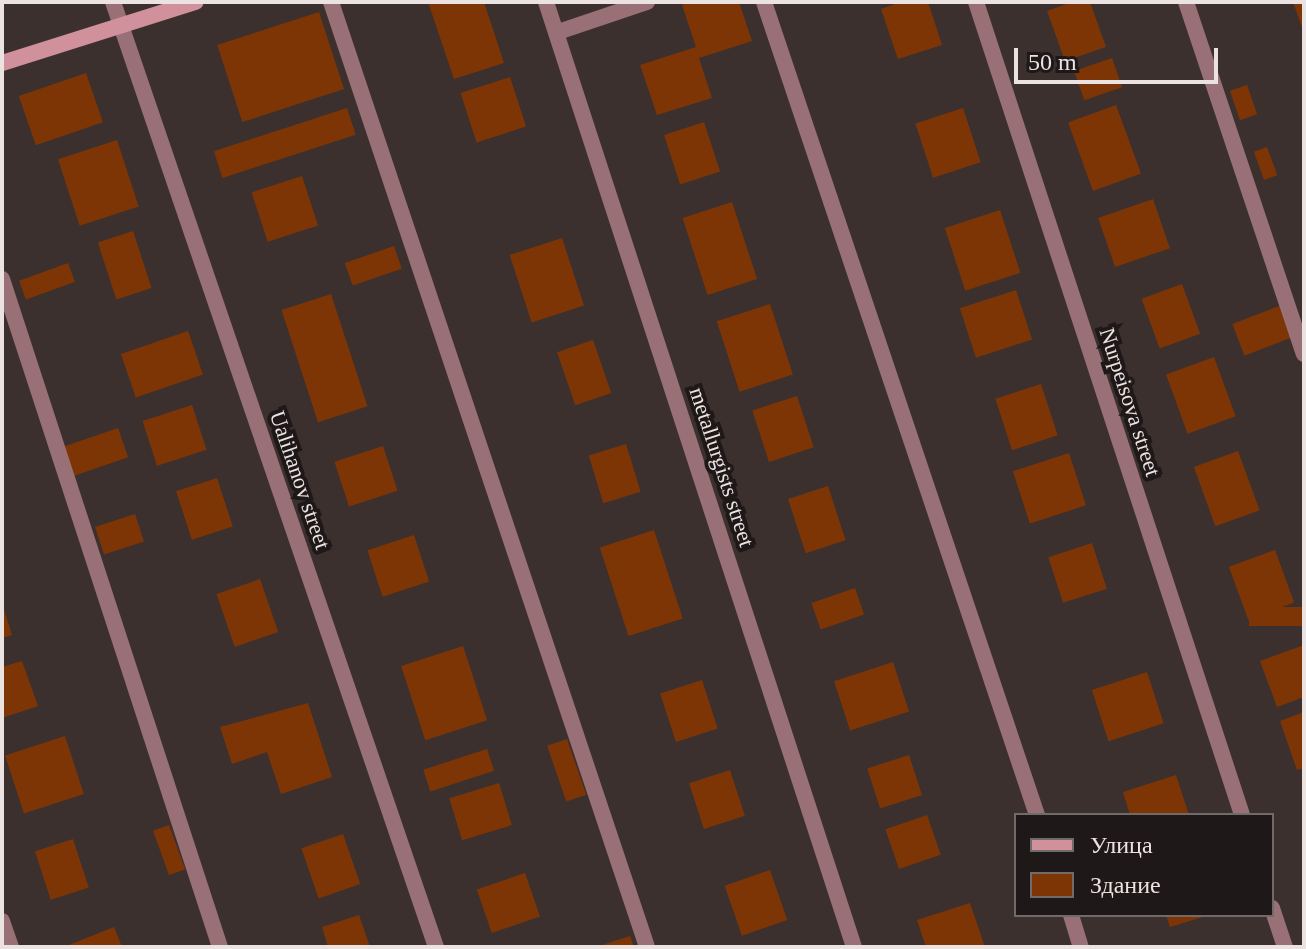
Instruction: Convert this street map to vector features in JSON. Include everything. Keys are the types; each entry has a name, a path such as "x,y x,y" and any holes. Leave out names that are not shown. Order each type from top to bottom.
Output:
{"main road":[{"path":"2,63 196,2"}],"street":[{"name":"Ualihanov street","path":"113,2 436,947"},
{"path":"331,2 647,947"},
{"name":"metallurgists street","path":"546,2 854,947"},
{"path":"558,32 647,2"},
{"path":"764,2 1036,813"},
{"name":"Nurpeisova street","path":"976,2 1241,813"},
{"path":"1186,2 1304,354"},
{"path":"2,279 220,947"},
{"path":"1274,914 1285,947"},
{"path":"1072,917 1081,947"},
{"path":"2,921 11,947"}],"building":[{"path":"428,2 484,2 504,63 454,79"},
{"path":"690,2 739,2 752,41 699,58 712,98 657,115 640,65 696,47 682,5"},
{"path":"901,2 928,2 942,45 898,59 881,9"},
{"path":"1072,2 1090,2 1106,47 1065,61 1047,11"},
{"path":"1293,2 1304,2 1304,33"},
{"path":"319,12 344,89 242,122 217,45"},
{"path":"1112,58 1122,87 1084,100 1074,71"},
{"path":"86,73 103,122 36,145 19,96"},
{"path":"510,77 526,126 477,143 461,93"},
{"path":"1247,85 1257,114 1240,120 1230,91"},
{"path":"1116,105 1141,174 1093,191 1068,122"},
{"path":"347,108 356,135 223,178 214,151"},
{"path":"963,108 981,162 933,178 915,123"},
{"path":"704,122 720,171 680,184 664,135"},
{"path":"117,140 139,207 80,226 58,159"},
{"path":"1267,147 1277,175 1264,180 1254,152"},
{"path":"302,176 318,225 268,242 252,192"},
{"path":"1153,199 1170,248 1115,267 1098,218"},
{"path":"732,202 757,279 708,295 683,218"},
{"path":"1000,210 1020,273 965,291 945,228"},
{"path":"133,231 152,288 116,299 98,242"},
{"path":"562,238 584,306 532,323 510,255"},
{"path":"394,246 402,269 353,286 345,263"},
{"path":"68,263 75,282 26,300 19,281"},
{"path":"1182,284 1200,334 1160,349 1142,299"},
{"path":"1016,290 1032,339 976,358 960,308"},
{"path":"331,294 367,406 318,422 282,310"},
{"path":"770,304 793,374 740,392 717,321"},
{"path":"1279,306 1291,338 1245,356 1232,324"},
{"path":"188,331 203,374 136,398 121,354"},
{"path":"593,340 611,393 575,405 557,352"},
{"path":"1214,357 1236,416 1188,434 1166,374"},
{"path":"1041,384 1058,435 1012,450 995,399"},
{"path":"797,396 814,447 769,462 752,411"},
{"path":"192,405 207,450 157,466 143,421"},
{"path":"118,428 128,457 74,476 64,447"},
{"path":"626,444 641,492 603,503 589,455"},
{"path":"383,446 398,491 349,506 334,462"},
{"path":"1238,451 1260,510 1215,526 1194,467"},
{"path":"1069,453 1086,505 1030,524 1013,471"},
{"path":"217,478 233,527 192,540 176,491"},
{"path":"828,486 846,540 806,553 788,499"},
{"path":"135,514 144,542 104,555 95,527"},
{"path":"654,530 683,618 629,636 600,548"},
{"path":"414,535 429,582 383,597 367,550"},
{"path":"1092,543 1107,589 1063,603 1048,557"},
{"path":"1275,550 1294,603 1248,619 1229,567"},
{"path":"260,579 278,632 235,647 217,594"},
{"path":"855,588 864,614 821,629 812,603"},
{"path":"2,603 12,635 2,638"},
{"path":"1249,607 1304,607 1304,626 1249,626"},
{"path":"1304,645 1304,697 1277,707 1260,661"},
{"path":"463,646 487,720 425,740 401,666"},
{"path":"22,661 38,706 2,718 2,667"},
{"path":"893,662 909,711 850,731 834,681"},
{"path":"1147,672 1164,723 1109,741 1092,690"},
{"path":"702,680 718,729 676,742 660,694"},
{"path":"308,703 332,777 281,794 267,752 232,764 220,727"},
{"path":"1304,712 1304,768 1297,770 1280,721"},
{"path":"65,736 84,794 24,813 5,755"},
{"path":"567,739 586,795 566,802 547,746"},
{"path":"487,749 494,771 430,792 423,770"},
{"path":"909,755 922,795 880,809 867,769"},
{"path":"730,770 745,816 704,829 689,783"},
{"path":"1176,775 1188,813 1129,813 1123,792"},
{"path":"499,783 512,825 462,840 449,798"},
{"path":"927,815 941,855 899,869 885,829"},
{"path":"169,825 185,869 169,875 153,831"},
{"path":"343,834 360,884 319,898 301,848"},
{"path":"73,839 89,888 51,900 35,851"},
{"path":"770,870 787,920 742,936 725,886"},
{"path":"525,873 540,916 492,933 477,890"},
{"path":"970,903 985,947 926,947 917,920"},
{"path":"359,915 370,947 328,947 322,927"},
{"path":"1167,917 1203,917 1170,927"},
{"path":"114,927 122,947 64,947"},
{"path":"630,936 634,947 599,947 599,946"}]}
